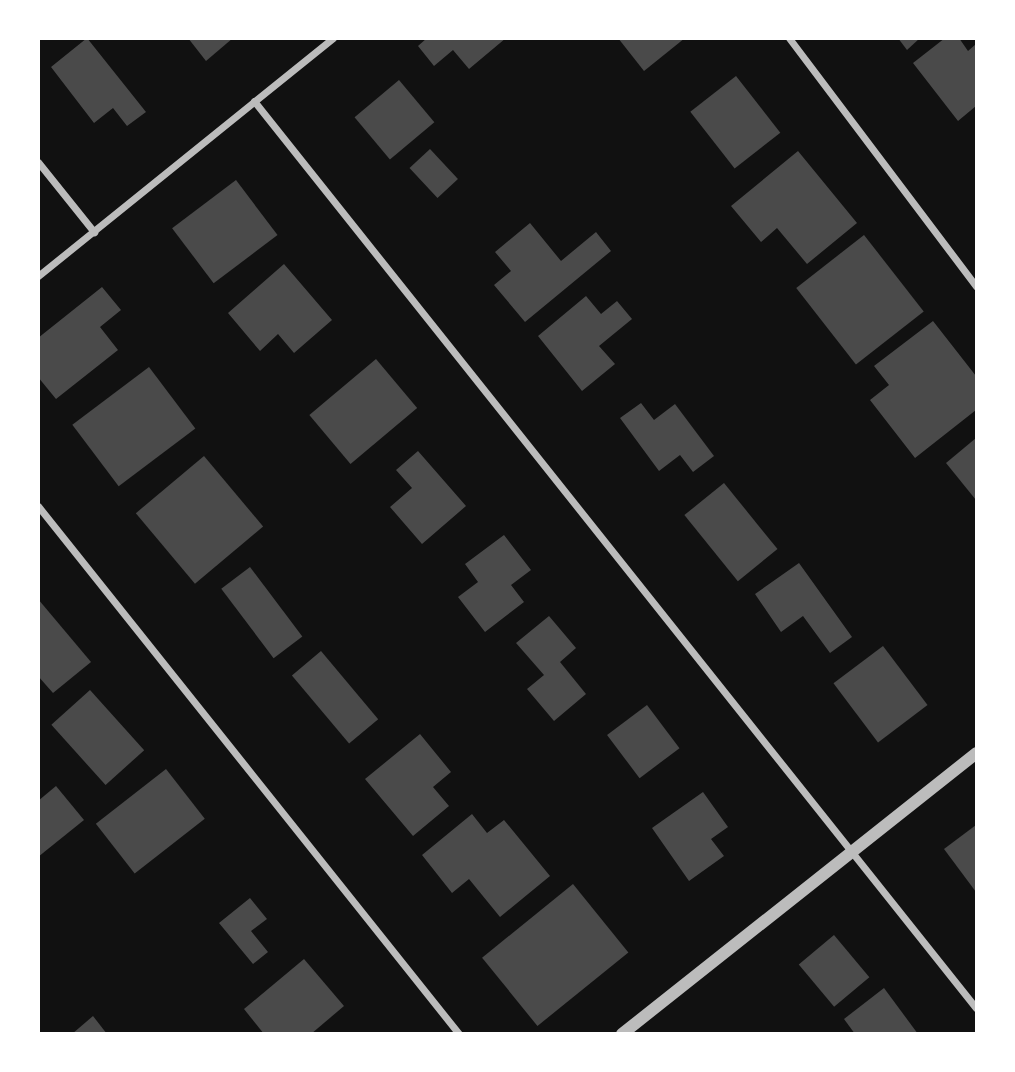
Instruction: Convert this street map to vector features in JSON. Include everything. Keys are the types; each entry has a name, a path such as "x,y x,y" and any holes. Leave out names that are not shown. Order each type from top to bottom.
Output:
{"street":[{"path":"38,275 333,38"},
{"path":"789,38 976,286"},
{"path":"254,101 976,1008"},
{"path":"38,162 94,232"},
{"path":"38,506 459,1034"},
{"path":"622,1034 976,753"}],"building":[{"path":"87,38 146,112 127,126 113,108 94,123 51,67"},
{"path":"188,38 233,38 206,61"},
{"path":"427,38 506,38 469,69 453,50 434,66 418,46"},
{"path":"618,38 685,38 644,71"},
{"path":"898,38 920,38 907,50"},
{"path":"945,38 959,38 968,51 976,44 976,106 958,121 913,63"},
{"path":"736,76 780,133 735,168 690,112"},
{"path":"399,80 434,122 390,159 355,117"},
{"path":"430,149 458,179 437,198 410,168"},
{"path":"798,151 857,223 807,264 777,228 761,242 731,206"},
{"path":"236,180 278,235 214,283 172,228"},
{"path":"530,223 561,261 596,232 611,251 525,322 494,285 511,271 495,252"},
{"path":"864,235 924,311 856,364 796,288"},
{"path":"284,264 332,320 294,353 278,334 260,351 228,313"},
{"path":"102,287 121,310 100,327 118,350 56,399 38,377 38,338"},
{"path":"586,296 601,314 617,301 632,319 599,346 615,364 582,391 538,336"},
{"path":"933,321 976,376 976,410 915,458 870,400 889,385 874,366"},
{"path":"376,359 417,408 350,464 309,415"},
{"path":"149,367 195,428 119,486 72,425"},
{"path":"641,403 654,420 675,404 714,456 693,472 680,455 659,471 620,418"},
{"path":"976,438 976,500 946,463"},
{"path":"418,451 466,506 422,544 390,507 412,488 396,470"},
{"path":"204,456 263,526 195,584 136,513"},
{"path":"724,483 777,549 738,581 684,515"},
{"path":"504,535 531,570 511,585 524,602 485,632 458,597 478,582 465,564"},
{"path":"799,563 852,637 830,653 803,616 781,632 755,594"},
{"path":"250,567 302,636 274,658 221,589"},
{"path":"38,599 91,662 53,693 38,676"},
{"path":"549,616 576,648 560,662 586,694 554,721 527,689 544,675 516,643"},
{"path":"883,646 928,705 878,742 833,683"},
{"path":"321,651 378,719 349,744 292,675"},
{"path":"90,690 144,750 106,785 51,725"},
{"path":"647,705 679,748 640,778 607,735"},
{"path":"420,734 451,772 433,787 449,806 413,836 365,779"},
{"path":"166,769 205,819 135,873 96,824"},
{"path":"56,786 84,820 38,857 38,801"},
{"path":"703,792 728,827 711,839 724,856 689,881 652,828"},
{"path":"472,814 487,833 504,820 550,876 500,917 469,879 452,893 422,855"},
{"path":"976,825 976,892 944,849"},
{"path":"573,884 628,952 537,1026 482,958"},
{"path":"250,898 267,919 251,931 268,952 253,964 219,923"},
{"path":"834,935 869,977 834,1007 799,965"},
{"path":"304,959 344,1006 311,1034 264,1034 244,1009"},
{"path":"884,988 918,1034 855,1034 844,1019"},
{"path":"93,1016 107,1034 72,1034"}]}
